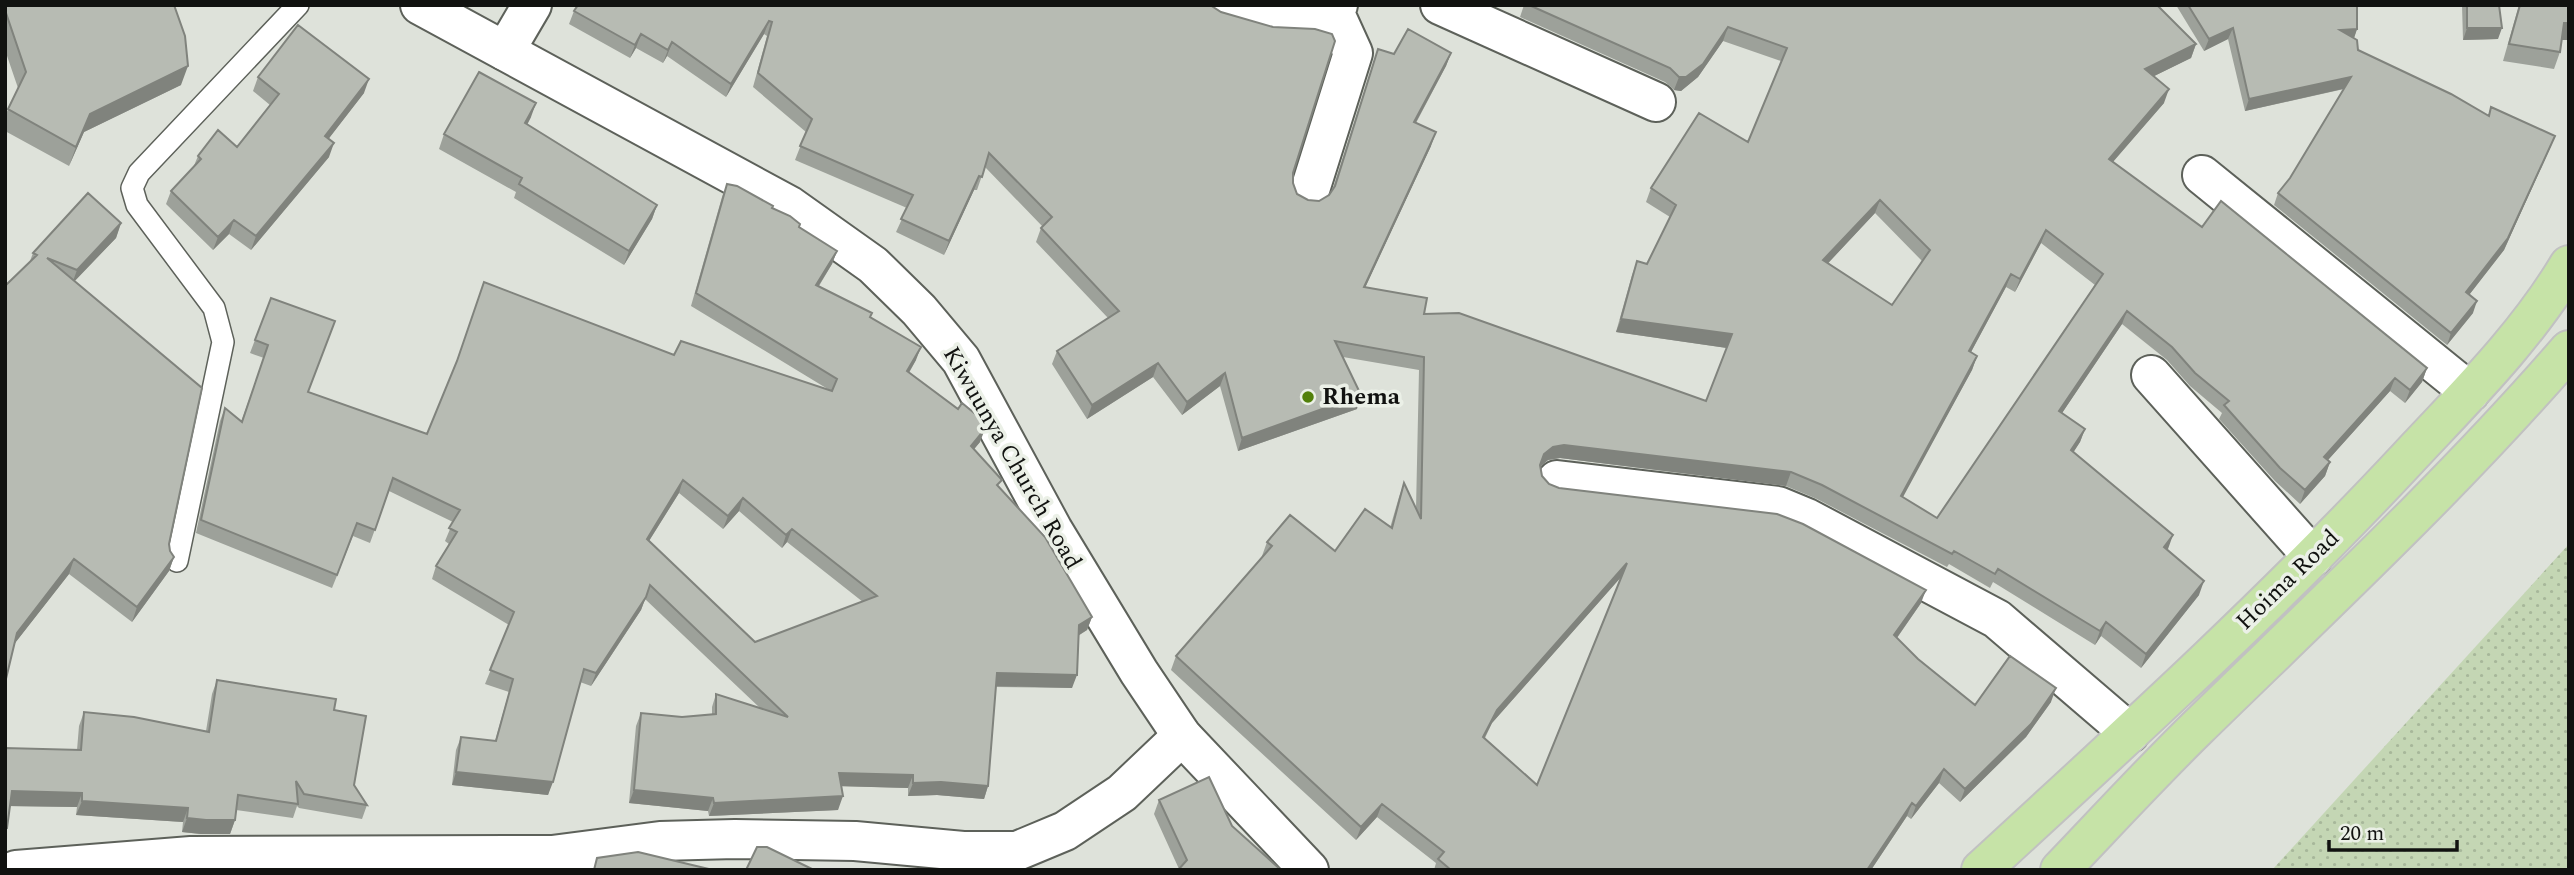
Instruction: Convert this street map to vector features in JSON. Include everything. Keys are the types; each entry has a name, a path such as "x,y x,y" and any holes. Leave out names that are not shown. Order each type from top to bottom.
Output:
{"main road":[{"name":"Hoima Road","path":"1981,870 2130,733 2313,557 2470,392 2545,304 2569,265"},
{"name":"Hoima Road","path":"2060,870 2194,731 2366,565 2526,399 2569,350"}],"street":[{"name":"Kiwuunya Church Road","path":"420,5 790,206 873,265 919,310 961,360 1053,530 1139,672 1182,736 1309,870"},
{"path":"505,51 532,5"},
{"path":"1222,5 1300,23 1320,19 1336,7 1353,53 1309,193"},
{"path":"1440,5 1656,102"},
{"path":"2202,175 2470,392"},
{"path":"2151,375 2313,557"},
{"path":"1557,480 1750,502 1778,506 1797,514 1997,619 2130,733"},
{"path":"16,870 191,856 552,855 660,841 735,839 855,841 963,851 1017,851 1065,831 1122,793 1182,736"}],"lane":[{"path":"177,561 223,342 214,308 137,205 132,188 139,173 298,5"}],"green space":[{"path":"2569,544 2569,870 2272,870"}],"building":[{"path":"5,5 174,5 185,36 188,66 90,114 76,147 8,109 26,72"},
{"path":"578,5 1210,5 1221,12 1273,27 1315,29 1332,34 1335,41 1293,173 1293,183 1297,194 1308,200 1319,201 1329,195 1335,186 1378,49 1394,54 1408,29 1451,53 1414,122 1436,132 1364,287 1427,298 1424,314 1459,313 1706,401 1732,334 1621,319 1637,261 1647,264 1676,205 1651,188 1699,113 1748,142 1787,48 1728,27 1703,64 1686,77 1679,77 1670,68 1529,5 2157,5 2196,44 2145,69 2169,89 2109,159 2202,227 2221,201 2427,368 2410,390 2395,378 2324,457 2330,462 2305,490 2280,468 2224,405 2229,401 2195,373 2172,347 2127,311 2059,411 2085,429 2071,450 2173,535 2164,547 2204,581 2146,654 2106,622 2100,631 1998,569 1995,574 1954,551 1952,554 1822,485 1791,472 1564,445 1553,447 1544,454 1540,465 1542,476 1549,484 1559,488 1777,514 1803,524 1926,590 1894,635 1918,659 1975,705 2010,656 2056,688 2031,724 1965,789 1944,769 1916,806 1912,803 1867,870 1451,870 1438,859 1444,852 1382,804 1361,827 1176,656 1272,546 1267,542 1290,515 1335,551 1365,509 1392,528 1404,483 1421,519 1424,357 1335,341 1361,395 1242,438 1225,373 1187,402 1158,363 1092,405 1057,351 1119,311 1041,228 1052,217 989,153 982,177 979,176 949,241 901,219 913,195 800,146 812,119 758,73 772,22 769,21 731,84 672,42 668,50 641,34 635,45 574,11","holes":["1880,200 1930,250 1892,305 1823,260","2046,230 2103,274 1937,518 1901,496 1977,356 1969,351 2011,274 2020,279","1627,563 1537,785 1483,737 1497,710"]},
{"path":"2188,5 2357,5 2357,29 2340,30 2357,40 2358,50 2451,94 2489,116 2491,107 2555,136 2508,238 2466,292 2477,301 2451,333 2278,193 2290,178 2351,77 2249,99 2233,28 2209,39"},
{"path":"2467,5 2499,5 2502,28 2467,28"},
{"path":"2520,5 2569,5 2569,23 2564,23 2560,52 2509,44"},
{"path":"298,25 369,79 325,136 334,143 256,236 234,220 218,237 171,191 201,159 198,156 218,130 237,147 279,94 258,77"},
{"path":"479,72 536,103 525,123 657,205 629,251 519,184 522,178 444,134"},
{"path":"727,184 737,186 790,216 800,224 799,227 837,251 816,285 872,313 870,317 921,347 907,371 958,409 962,403 979,417 985,429 971,446 1002,480 997,485 1045,537 1092,617 1079,625 1077,675 997,673 988,786 941,782 913,783 913,775 839,773 843,796 714,803 713,798 634,790 641,713 682,717 716,714 716,694 788,717 650,585 646,597 596,673 584,669 553,782 456,772 461,737 496,741 513,679 490,670 514,612 436,566 457,532 449,528 460,510 393,478 375,530 357,523 337,575 201,520 225,408 242,422 268,345 255,340 271,298 335,321 308,392 427,434 457,361 484,282 674,355 681,341 832,391 837,379 696,293","holes":["683,480 728,516 743,498 786,535 792,529 877,596 755,642 647,539"]},
{"path":"88,193 121,223 77,270 47,258 202,388 169,544 174,557 137,607 74,559 17,633 5,683 5,286 37,255 33,253"},
{"path":"217,680 336,699 334,710 366,716 354,785 367,805 304,794 296,781 298,804 238,795 235,820 206,820 187,818 188,808 82,801 82,793 12,791 5,828 5,748 81,750 84,712 134,717 209,732"},
{"path":"1209,777 1232,826 1281,870 1178,870 1187,860 1159,800"},
{"path":"757,847 767,847 814,870 746,870"},
{"path":"638,852 713,870 594,870 597,858"}],"place":[{"name":"Rhema","path":"1308,397"}]}
